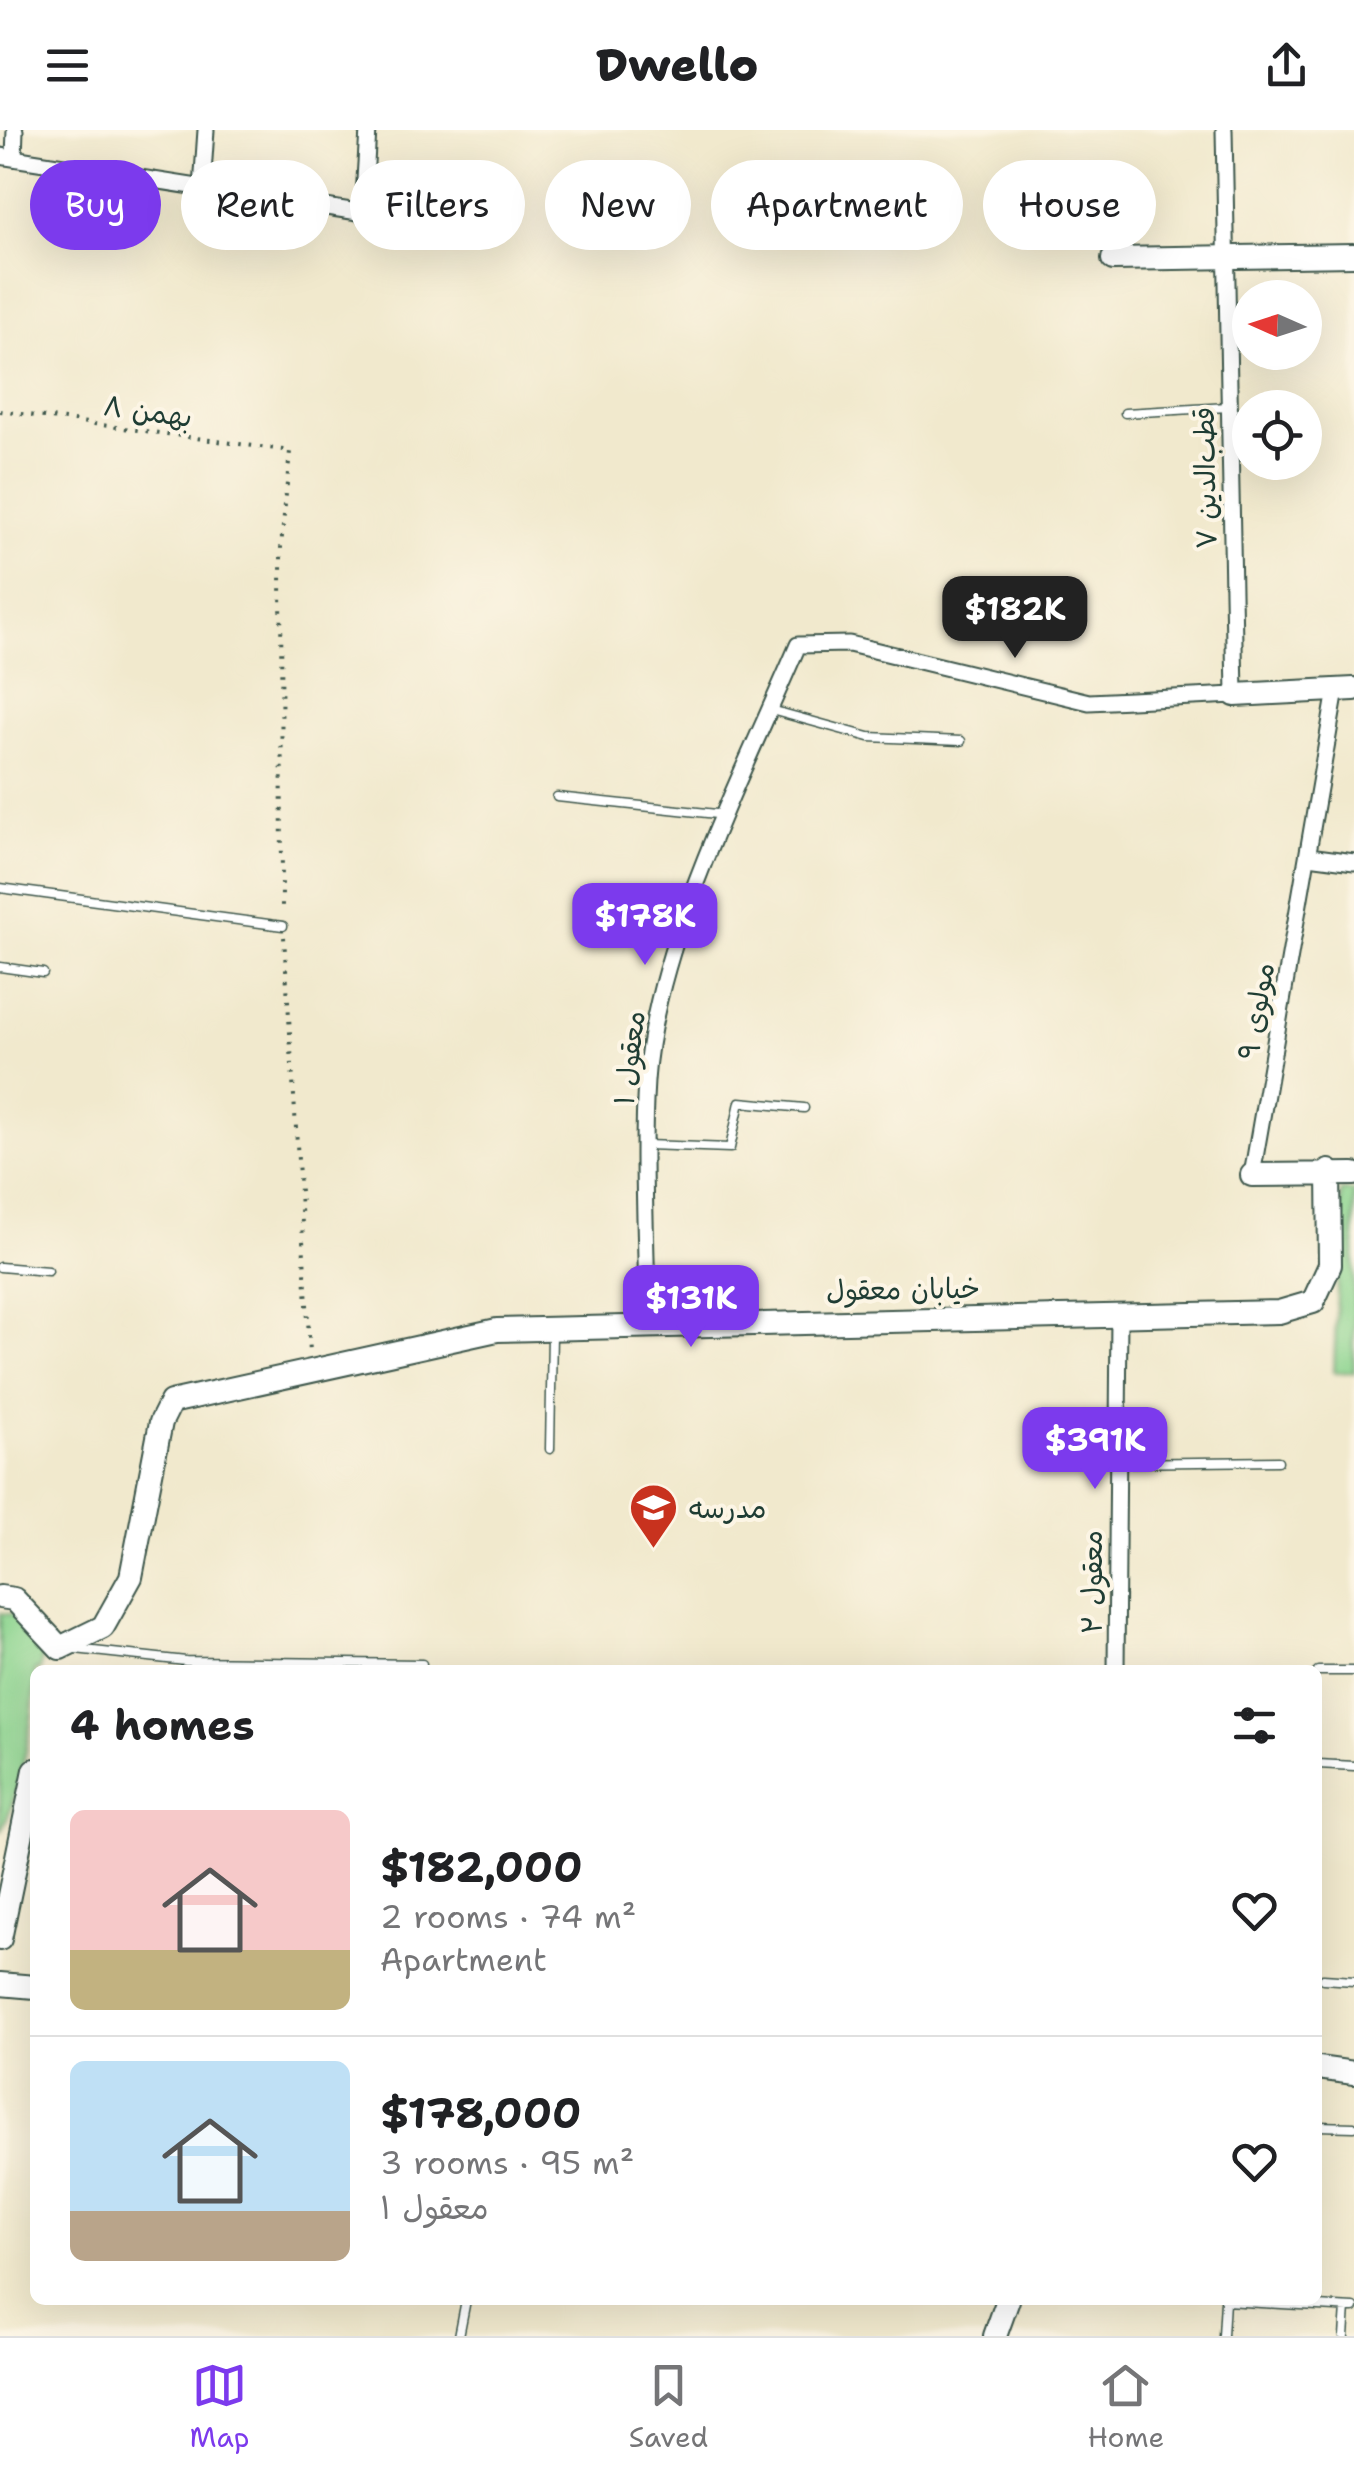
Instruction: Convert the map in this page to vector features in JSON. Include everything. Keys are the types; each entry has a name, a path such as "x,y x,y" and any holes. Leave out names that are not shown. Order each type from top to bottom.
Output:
{"street":[{"path":"15,130 7,157 181,185"},
{"path":"204,160 206,130"},
{"path":"366,160 368,130"},
{"name":"قطب‌الدین ۷","path":"1224,130 1235,695"},
{"path":"1114,258 1225,260 1354,255"},
{"name":"معقول ۱","path":"647,1324 646,1079 669,966 726,814 798,645 849,644 1089,702 1235,695"},
{"path":"1235,695 1345,690"},
{"name":"مولوی ۹","path":"1252,1175 1309,856 1345,690"},
{"path":"1309,856 1354,862"},
{"path":"1252,1175 1354,1166"},
{"path":"1328,1171 1354,1174"},
{"name":"خیابان معقول","path":"58,1659 103,1628 131,1578 161,1422 172,1402 497,1330 1279,1312 1313,1302 1330,1265 1328,1171"},
{"name":"معقول ۲","path":"1116,1665 1119,1315"},
{"path":"0,1597 14,1599 58,1659"},
{"path":"0,1939 30,1794"},
{"path":"0,1984 30,1987"},
{"path":"1322,2069 1354,2073"},
{"path":"995,2336 1006,2305"}],"lane":[{"path":"1125,412 1228,408"},
{"path":"770,710 869,737 961,741"},
{"path":"557,796 726,814"},
{"path":"0,888 283,926"},
{"path":"0,967 43,973"},
{"path":"646,1145 730,1148 740,1102 804,1108"},
{"path":"0,1267 48,1271"},
{"path":"550,1449 552,1328"},
{"path":"1118,1462 1278,1461"},
{"path":"58,1659 422,1664"},
{"path":"1322,1671 1354,1671"},
{"path":"1322,1764 1354,1766"},
{"path":"1323,1979 1354,1981"},
{"path":"1322,2126 1354,2127"},
{"path":"460,2336 465,2305"},
{"path":"1223,2336 1225,2305"},
{"path":"1296,2305 1350,2308 1344,2336"}],"path":[{"name":"بهمن ۸","path":"0,411 290,451 281,547 283,926"},
{"path":"283,926 312,1372"}],"green space":[{"path":"1341,1191 1354,1191 1354,1373 1334,1372"},
{"path":"0,1613 18,1615 43,1653 41,1665 30,1665 29,1731 20,1776 0,1833"}],"place":[{"name":"مدرسه","path":"654,1550"}]}
